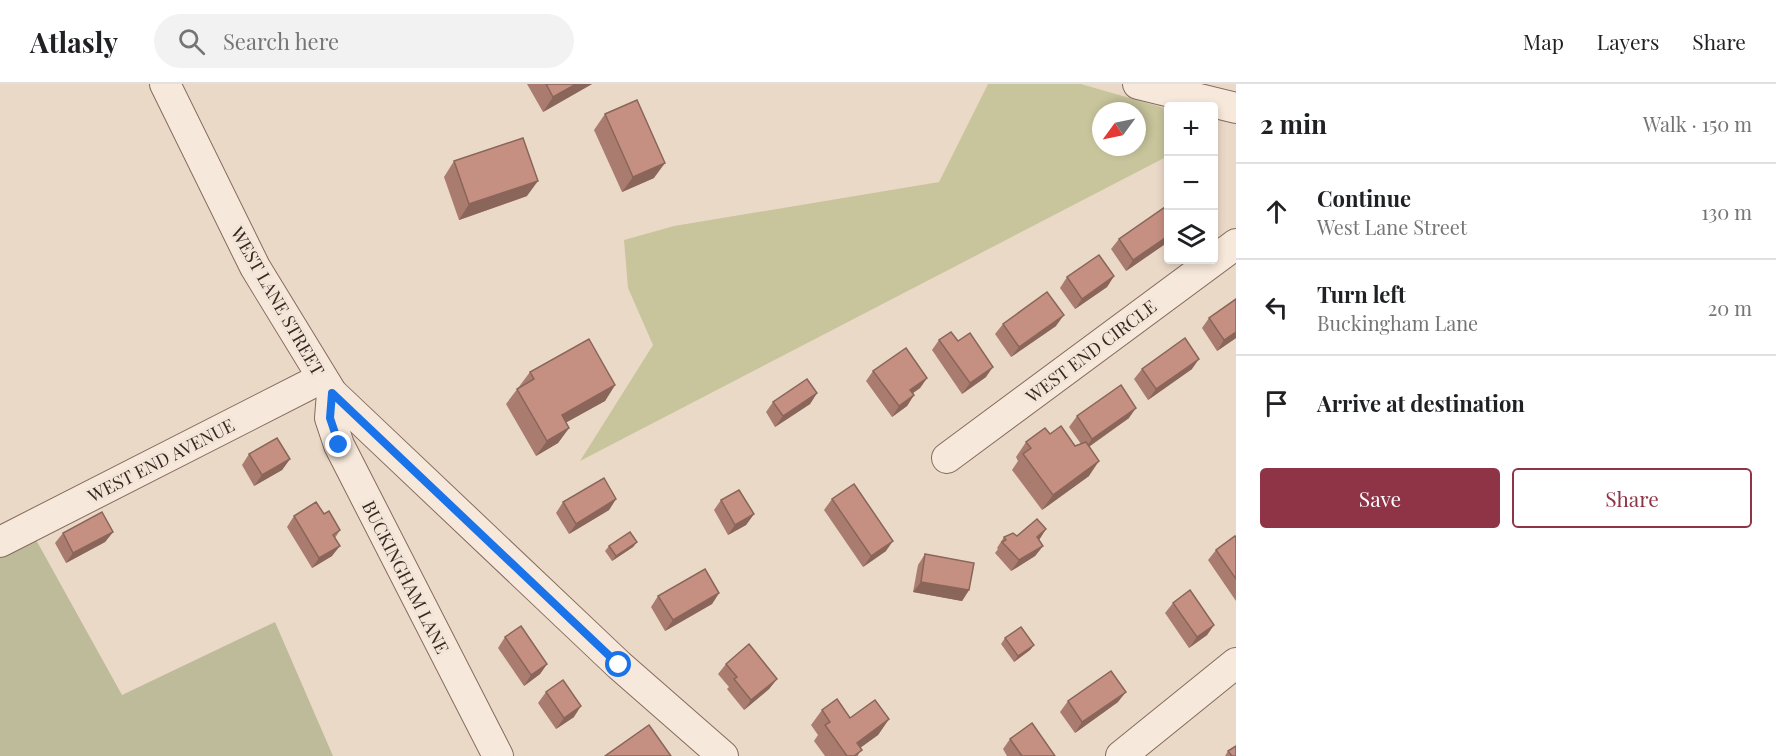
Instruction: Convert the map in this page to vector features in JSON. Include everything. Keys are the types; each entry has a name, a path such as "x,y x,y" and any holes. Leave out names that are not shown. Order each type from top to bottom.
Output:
{"street":[{"name":"WEST LANE STREET","path":"165,84 255,267 327,386 619,665 723,756"},
{"path":"1138,84 1236,108"},
{"name":"WEST END CIRCLE","path":"947,458 1236,244"},
{"name":"WEST END AVENUE","path":"0,543 327,386"},
{"name":"BUCKINGHAM LANE","path":"327,386 330,418 339,445 498,756"},
{"path":"1121,756 1236,663"}],"shaded area":[{"path":"988,84 1081,84 1144,102 1092,102 1092,156 1146,156 1146,103 1164,108 1164,158 580,461 653,345 628,288 624,240 674,226 939,182"},
{"path":"35,538 122,695 275,622 333,756 0,756 0,556"}],"building":[{"path":"546,84 576,84 553,97"},
{"path":"637,100 665,163 633,177 605,114"},
{"path":"523,138 538,181 469,204 454,161"},
{"path":"1164,208 1164,239 1133,260 1119,239"},
{"path":"1099,255 1114,276 1082,299 1067,277"},
{"path":"1047,292 1064,315 1019,347 1003,324"},
{"path":"1236,299 1236,332 1224,340 1209,318"},
{"path":"951,332 958,341 970,333 993,367 970,383 939,340"},
{"path":"1185,338 1199,359 1156,389 1142,369"},
{"path":"589,339 615,385 562,415 569,428 547,441 517,389 534,379 530,372"},
{"path":"906,348 927,378 910,390 914,395 899,406 873,371"},
{"path":"807,379 817,393 783,416 773,402"},
{"path":"1121,385 1136,408 1092,439 1077,416"},
{"path":"1061,426 1075,446 1086,442 1099,461 1053,495 1023,454 1031,448 1026,442 1045,428 1050,434"},
{"path":"277,438 290,459 262,475 249,454"},
{"path":"604,478 616,499 576,524 563,502"},
{"path":"854,484 893,541 871,556 832,499"},
{"path":"739,490 754,514 735,525 721,500"},
{"path":"316,502 324,514 329,511 340,530 333,535 340,546 319,558 294,516"},
{"path":"102,512 113,532 73,553 63,533"},
{"path":"1037,519 1046,529 1037,537 1043,546 1019,560 1002,542 1006,540 1004,537 1013,533 1017,536"},
{"path":"630,532 637,542 616,556 609,546"},
{"path":"1235,536 1236,538 1236,579 1216,550"},
{"path":"925,554 974,563 969,590 921,582"},
{"path":"705,569 719,593 673,620 658,596"},
{"path":"1190,590 1214,625 1197,637 1173,603"},
{"path":"521,626 547,664 531,675 505,637"},
{"path":"1021,627 1034,645 1018,656 1005,638"},
{"path":"749,644 777,679 751,700 734,679 737,677 726,664"},
{"path":"1111,671 1126,692 1082,722 1068,701"},
{"path":"563,680 581,706 564,718 546,692"},
{"path":"837,699 850,718 875,700 889,719 857,743 862,750 854,756 847,756 825,725 830,722 822,710"},
{"path":"1032,723 1055,756 1022,756 1010,739"},
{"path":"649,725 671,756 605,756"},
{"path":"1236,746 1236,756 1232,756 1228,751"}],"route":[{"path":"339,445 330,418 332,393 619,665"}]}
